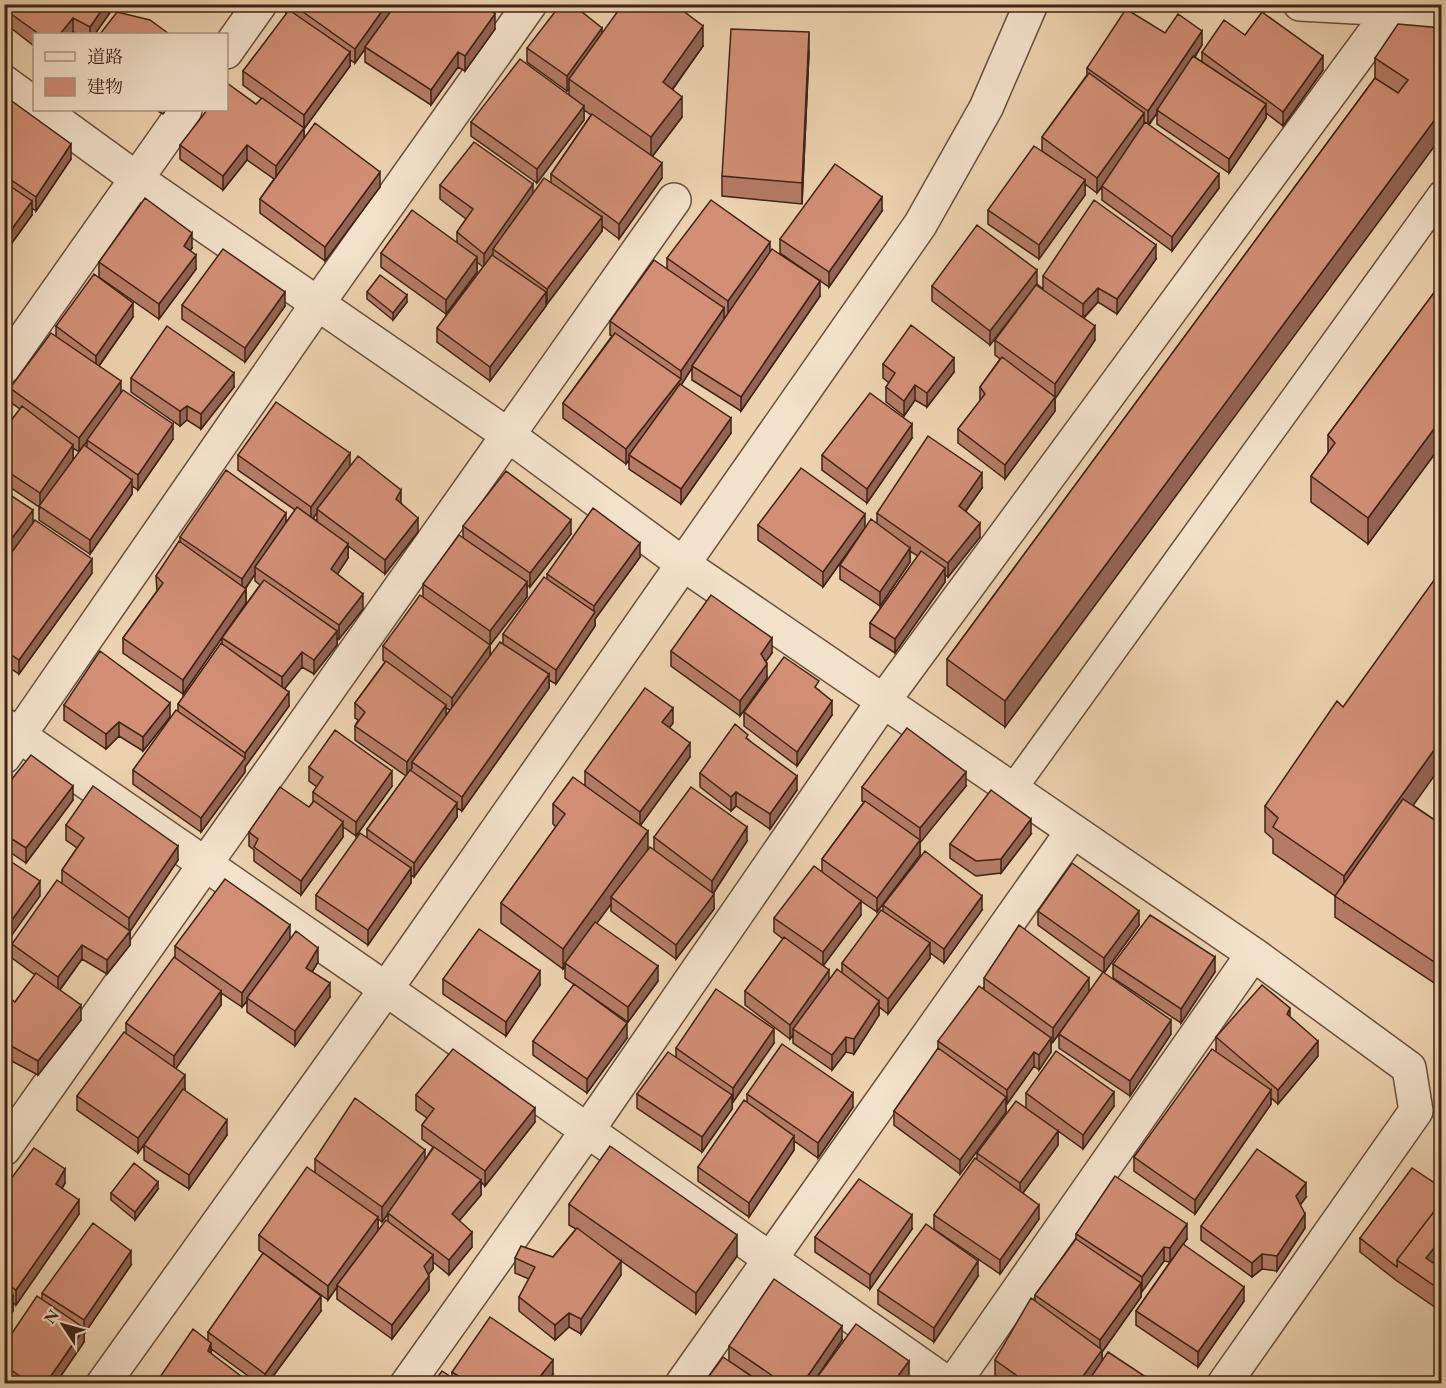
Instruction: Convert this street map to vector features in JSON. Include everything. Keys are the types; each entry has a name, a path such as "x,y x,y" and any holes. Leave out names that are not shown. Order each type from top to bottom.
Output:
{"street":[{"path":"228,49 260,4"},
{"path":"530,4 10,739 208,864 948,1383"},
{"path":"103,1383 386,988 920,225 986,108 1031,4"},
{"path":"1300,4 1392,9 1442,24"},
{"path":"407,1383 587,1131 884,700 1392,9"},
{"path":"4,82 33,103"},
{"path":"43,111 137,179 508,435 683,564 1253,954 1409,1068 1416,1111 1224,1383"},
{"path":"4,367 184,111"},
{"path":"4,1149 208,864 674,200"},
{"path":"681,1383 1072,832"},
{"path":"952,1383 1253,954"}],"lane":[{"path":"1011,790 1442,194"}],"building":[{"path":"11,4 106,4 90,27 73,18 61,33 38,33 7,11"},
{"path":"292,4 387,4 355,49"},
{"path":"396,4 483,4 495,14 465,56 458,52 431,90 365,47"},
{"path":"561,4 572,4 602,28 567,76 527,48"},
{"path":"623,4 674,4 703,26 663,82 682,97 651,137 569,79"},
{"path":"1126,9 1165,33 1178,14 1202,31 1148,111 1087,68"},
{"path":"289,10 350,52 304,115 243,71"},
{"path":"117,12 150,20 168,33 101,33"},
{"path":"1262,12 1323,56 1283,112 1202,52 1224,20 1245,35"},
{"path":"1398,24 1442,28 1442,110 1005,701 947,659 1375,78 1398,93 1408,80 1375,58"},
{"path":"731,29 809,32 802,183 722,176"},
{"path":"1193,56 1266,104 1229,159 1157,110"},
{"path":"520,59 584,106 537,169 471,122"},
{"path":"1089,73 1144,113 1097,178 1042,137"},
{"path":"228,84 256,104 262,98 304,128 276,166 247,145 223,176 180,145 206,111 228,111"},
{"path":"9,99 71,144 36,197 4,175 4,106"},
{"path":"592,114 662,163 619,224 551,174"},
{"path":"1145,122 1219,174 1172,237 1102,186"},
{"path":"315,123 380,172 325,247 260,199"},
{"path":"474,142 533,184 484,254 457,232 473,209 440,185"},
{"path":"1034,146 1085,180 1039,245 988,210"},
{"path":"835,164 882,197 829,272 780,239"},
{"path":"544,178 602,217 547,289 493,249"},
{"path":"4,182 32,201 4,240"},
{"path":"145,198 192,233 184,246 196,255 159,304 99,262"},
{"path":"711,200 770,242 728,301 667,258"},
{"path":"1094,200 1156,245 1117,299 1098,288 1083,304 1043,276"},
{"path":"412,210 477,257 446,300 381,253"},
{"path":"977,225 1037,270 990,331 932,286"},
{"path":"223,249 285,292 245,348 182,305"},
{"path":"772,249 820,281 741,397 692,366"},
{"path":"492,255 546,292 490,367 437,328"},
{"path":"654,260 724,308 681,371 610,321"},
{"path":"94,274 133,303 96,356 56,326"},
{"path":"380,275 407,295 393,313 367,292"},
{"path":"1442,282 1442,418 1368,518 1311,476 1335,443 1328,435"},
{"path":"1036,285 1095,326 1055,384 995,340"},
{"path":"911,325 954,358 927,393 915,385 904,401 886,387 895,373 883,364"},
{"path":"167,326 234,373 201,414 187,406 180,411 131,378"},
{"path":"51,333 121,381 79,438 10,388"},
{"path":"615,333 681,379 626,449 563,403"},
{"path":"1002,357 1055,397 1005,465 958,429 985,394 980,387"},
{"path":"680,384 731,418 681,489 629,455"},
{"path":"123,390 173,424 138,475 87,440"},
{"path":"870,393 912,424 867,489 822,455"},
{"path":"276,402 350,453 311,507 238,455"},
{"path":"22,406 73,445 40,493 4,469 4,430"},
{"path":"928,436 982,473 959,506 980,523 948,563 877,513"},
{"path":"84,445 132,480 90,540 39,506"},
{"path":"358,456 401,490 396,499 418,518 385,560 317,509"},
{"path":"801,468 865,514 823,572 758,525"},
{"path":"226,470 286,513 242,579 180,537"},
{"path":"506,471 571,520 530,573 463,526"},
{"path":"4,491 33,510 4,549"},
{"path":"297,507 348,544 331,569 363,594 339,625 255,567"},
{"path":"593,508 640,543 594,606 547,574"},
{"path":"871,519 910,548 880,592 840,565"},
{"path":"35,520 92,559 19,660 4,650 4,563"},
{"path":"459,535 527,582 490,631 423,584"},
{"path":"179,541 246,589 183,680 123,638 163,583 156,576"},
{"path":"921,551 945,568 895,639 870,623"},
{"path":"1442,569 1442,739 1344,876 1273,827 1278,818 1265,806 1337,701 1343,707"},
{"path":"544,577 595,612 556,670 503,634"},
{"path":"264,580 337,631 314,660 302,652 282,677 222,638"},
{"path":"420,595 490,645 452,698 383,646"},
{"path":"711,595 772,638 761,654 767,664 740,701 671,651"},
{"path":"500,642 549,674 462,797 412,762"},
{"path":"221,643 289,692 245,753 178,704"},
{"path":"100,651 170,703 143,737 119,722 106,734 64,705"},
{"path":"784,657 819,681 815,687 832,701 797,752 744,712"},
{"path":"386,661 446,705 407,762 355,726 365,712 355,703"},
{"path":"645,688 673,708 662,722 690,743 640,812 585,771"},
{"path":"176,710 245,758 201,818 133,770"},
{"path":"735,724 748,735 746,738 797,776 770,814 736,792 731,797 700,773"},
{"path":"907,728 966,772 920,828 862,787"},
{"path":"335,730 392,771 356,822 313,792 323,777 309,767"},
{"path":"31,755 73,786 26,848 4,834 4,789"},
{"path":"410,770 457,803 414,863 367,829"},
{"path":"573,777 648,831 563,949 501,903 565,814 553,804"},
{"path":"93,786 178,846 129,918 62,870 84,838 66,825"},
{"path":"280,787 309,807 314,801 343,822 301,881 254,847 258,839 249,832"},
{"path":"691,787 747,827 712,881 654,837"},
{"path":"991,790 1031,819 1001,859 976,861 950,844"},
{"path":"1403,799 1442,825 1442,967 1335,896"},
{"path":"865,801 920,840 877,898 822,859"},
{"path":"360,833 411,868 368,930 316,895"},
{"path":"650,847 714,894 676,945 611,897"},
{"path":"925,851 982,896 944,949 883,905"},
{"path":"4,857 40,881 4,931"},
{"path":"1072,863 1139,911 1104,958 1038,911"},
{"path":"814,866 861,901 823,952 774,918"},
{"path":"225,879 290,925 242,993 175,946"},
{"path":"57,880 130,931 107,960 82,945 58,977 12,944"},
{"path":"881,910 930,943 888,999 842,963"},
{"path":"1150,915 1215,957 1181,1009 1113,964"},
{"path":"595,922 658,966 628,1007 565,963"},
{"path":"1019,925 1089,978 1053,1028 984,978"},
{"path":"479,929 540,971 506,1022 443,979"},
{"path":"296,931 318,948 306,968 330,983 295,1031 247,998"},
{"path":"784,937 829,970 790,1025 745,991"},
{"path":"174,957 221,991 174,1056 126,1023"},
{"path":"837,969 879,1001 854,1039 846,1037 832,1055 793,1029"},
{"path":"1103,972 1171,1020 1130,1081 1059,1034"},
{"path":"36,973 81,1005 38,1061 4,1042 4,1001 8,997 15,1002"},
{"path":"574,984 627,1023 587,1079 533,1041"},
{"path":"1262,985 1290,1008 1287,1014 1318,1041 1278,1090 1216,1037"},
{"path":"979,986 1051,1038 1039,1055 1034,1052 1007,1090 938,1041"},
{"path":"716,989 774,1029 733,1088 676,1048"},
{"path":"124,1032 185,1075 138,1138 77,1096"},
{"path":"782,1044 853,1093 818,1143 747,1094"},
{"path":"938,1048 1006,1097 960,1160 894,1111"},
{"path":"453,1049 535,1108 485,1171 422,1125 434,1109 416,1095"},
{"path":"1212,1049 1271,1090 1195,1200 1134,1157"},
{"path":"1056,1051 1114,1092 1083,1135 1026,1093"},
{"path":"668,1052 732,1095 702,1137 637,1094"},
{"path":"183,1089 227,1120 189,1175 144,1145"},
{"path":"355,1098 425,1150 382,1207 315,1159"},
{"path":"744,1100 794,1136 749,1203 698,1167"},
{"path":"1016,1101 1058,1131 1020,1183 977,1153"},
{"path":"610,1146 737,1235 696,1293 569,1204"},
{"path":"434,1147 481,1180 452,1214 472,1232 449,1260 388,1213"},
{"path":"34,1148 65,1169 56,1184 79,1200 16,1290 4,1282 4,1188"},
{"path":"1257,1149 1306,1183 1296,1196 1305,1214 1277,1256 1262,1254 1252,1263 1201,1226"},
{"path":"975,1158 1039,1205 1000,1260 934,1215"},
{"path":"134,1163 158,1182 135,1212 111,1193"},
{"path":"307,1167 378,1217 328,1286 259,1235"},
{"path":"1412,1168 1442,1188 1442,1201 1397,1260 1397,1267 1360,1238"},
{"path":"1115,1176 1187,1224 1170,1248 1164,1247 1142,1277 1076,1234"},
{"path":"859,1179 912,1215 870,1275 815,1237"},
{"path":"1442,1201 1442,1238 1426,1258 1442,1269 1442,1291 1397,1260"},
{"path":"386,1220 433,1255 424,1266 429,1276 392,1325 337,1285"},
{"path":"93,1223 131,1251 84,1320 42,1293"},
{"path":"926,1224 978,1261 934,1328 878,1290"},
{"path":"577,1228 621,1261 581,1319 569,1313 555,1325 519,1297 535,1267 515,1258 521,1246 553,1257"},
{"path":"1076,1239 1141,1283 1100,1340 1035,1295"},
{"path":"1183,1244 1244,1287 1198,1352 1136,1311"},
{"path":"263,1253 321,1296 265,1374 208,1332"},
{"path":"774,1279 842,1326 803,1383 783,1383 729,1346"},
{"path":"4,1290 13,1296 4,1310"},
{"path":"37,1296 84,1328 46,1383 30,1383 4,1365 4,1345"},
{"path":"1031,1298 1102,1350 1078,1383 1027,1383 995,1360"},
{"path":"490,1317 553,1360 535,1383 469,1383 452,1372"},
{"path":"856,1324 909,1361 893,1383 813,1383"},
{"path":"193,1329 211,1343 208,1351 250,1383 164,1383 158,1380"},
{"path":"1108,1352 1155,1383 1087,1383"},
{"path":"723,1357 761,1383 704,1383"},
{"path":"442,1371 460,1383 433,1383"}]}
